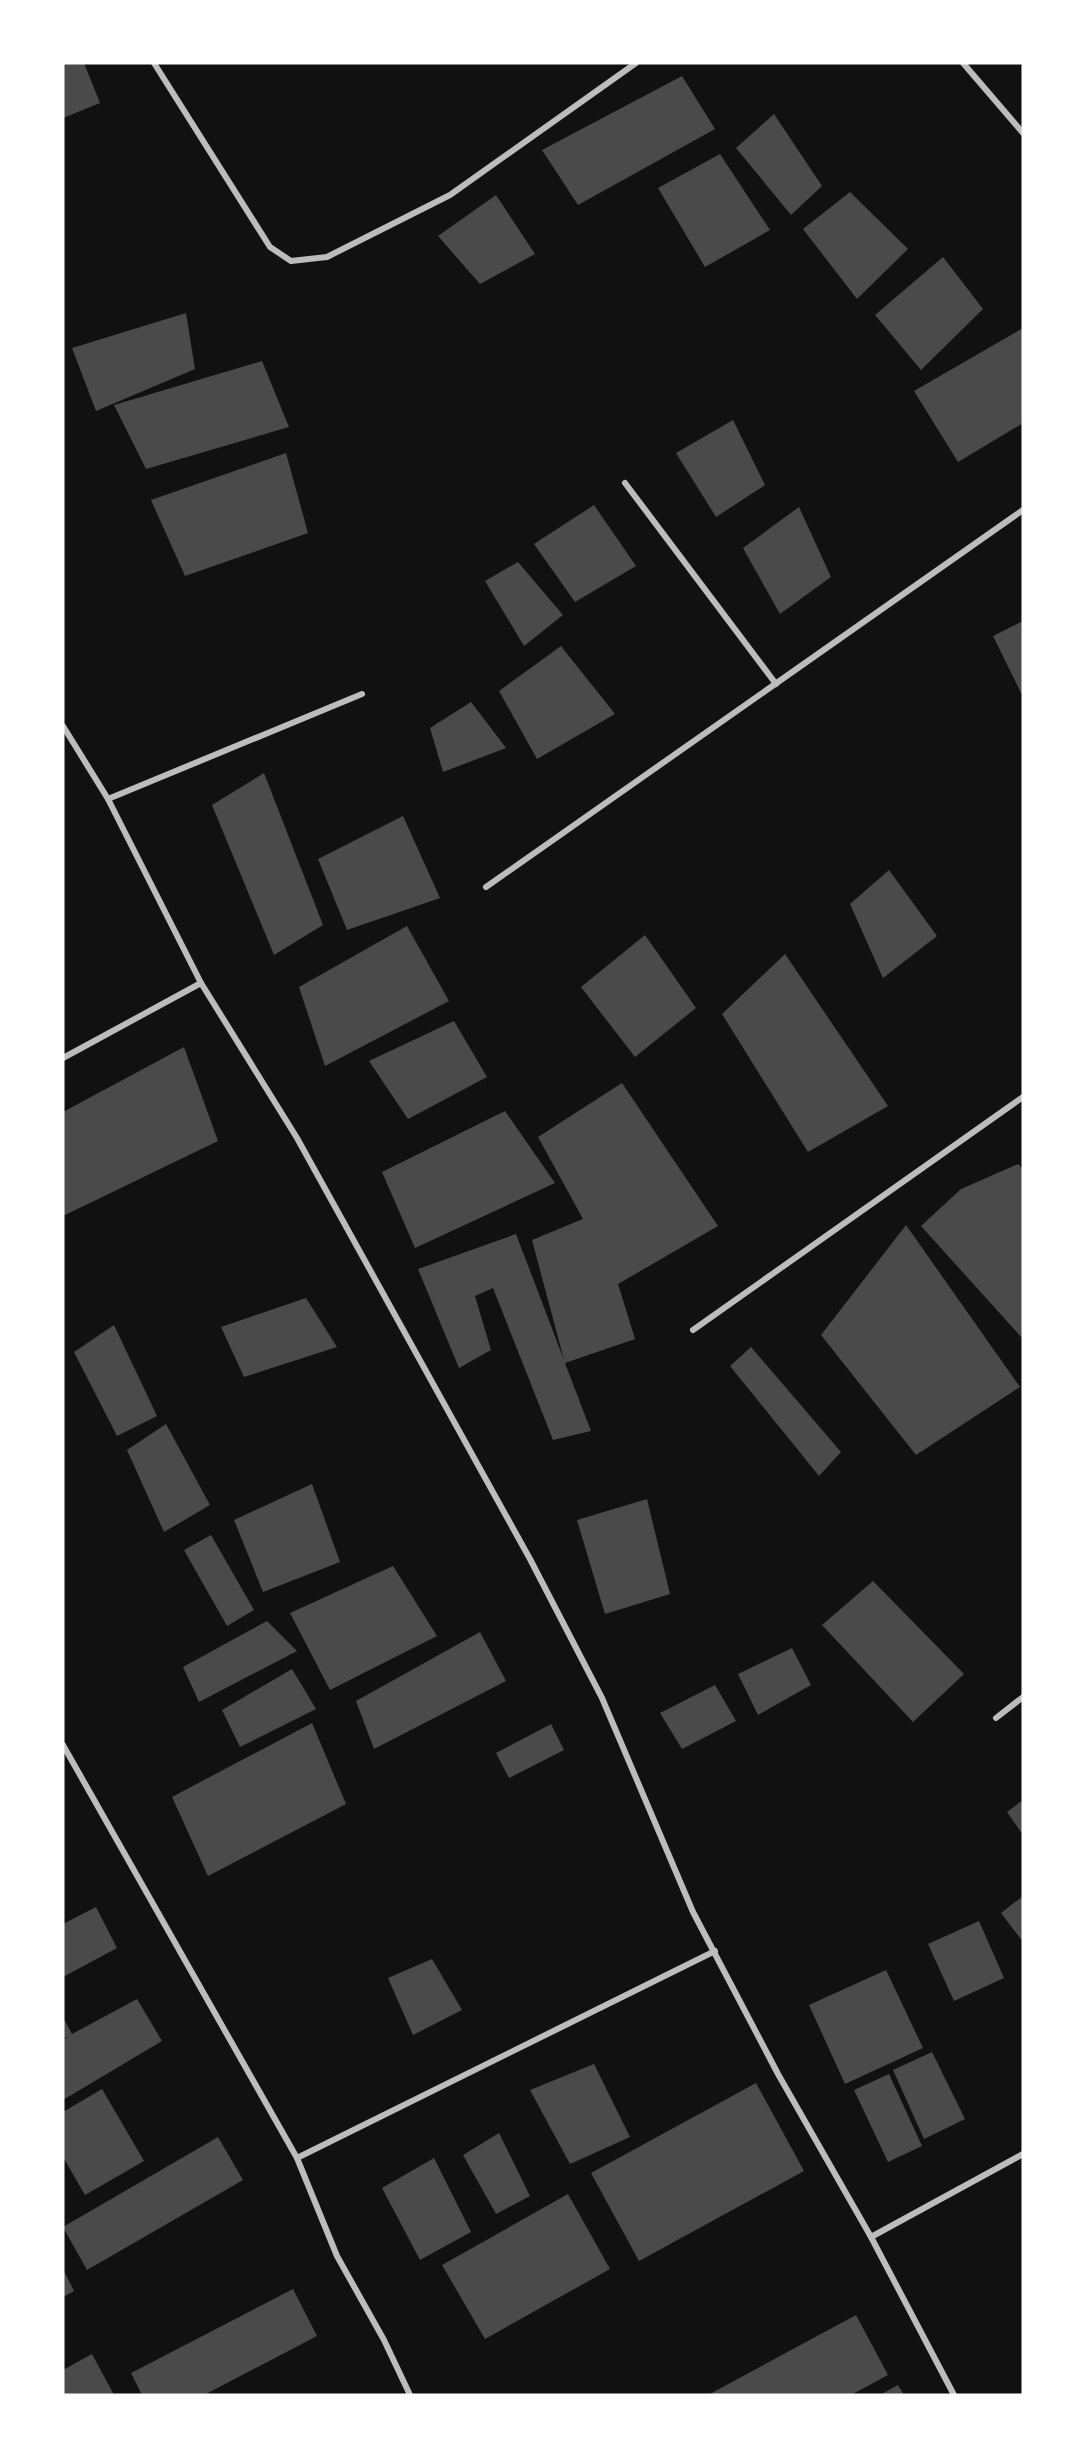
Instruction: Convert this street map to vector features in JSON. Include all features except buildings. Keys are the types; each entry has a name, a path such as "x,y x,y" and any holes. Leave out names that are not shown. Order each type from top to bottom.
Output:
{"street":[{"path":"154,63 270,247 291,261 327,257 450,195 636,63"},
{"path":"963,63 1023,133"},
{"path":"625,483 776,684"},
{"path":"486,887 1023,510"},
{"path":"108,799 362,694"},
{"path":"63,726 108,799 201,983 297,1138 530,1559 602,1698 693,1912 778,2074 871,2237 954,2395"},
{"path":"63,1058 201,983"},
{"path":"693,1330 1023,1097"},
{"path":"996,1718 1023,1697"},
{"path":"63,1745 297,2158 337,2256 384,2340 410,2395"},
{"path":"297,2158 715,1951"},
{"path":"871,2237 1023,2154"}]}
